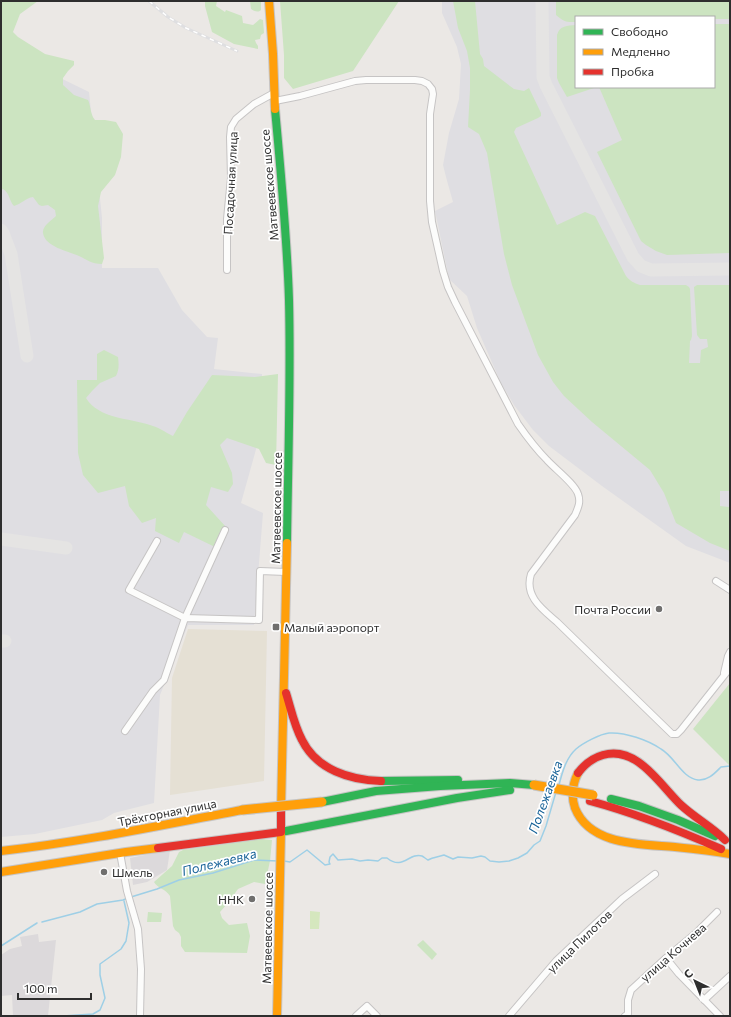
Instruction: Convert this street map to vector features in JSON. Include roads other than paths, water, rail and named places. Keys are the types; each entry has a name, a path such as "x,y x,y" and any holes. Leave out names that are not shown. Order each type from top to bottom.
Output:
{"main road":[{"name":"Матвеевское шоссе","path":"269,1 273,54 274,97 286,236 290,383 277,1016"},
{"path":"284,686 303,742 310,751 330,769 351,778 371,781 466,780 533,788 645,808 678,820 727,842"},
{"path":"727,842 709,826 685,809 642,766 626,755 615,753 604,754 593,759 584,765 574,780 572,798 576,813 592,830 604,836 636,843 730,853"},
{"name":"Трёхгорная улица","path":"1,851 121,834 242,810 322,802 376,791 440,786 510,786"},
{"path":"1,872 120,853 281,832 457,798 510,786"},
{"path":"591,798 679,830 730,853"}],"street":[{"name":"Посадочная улица","path":"227,270 227,219 231,178 230,137 231,127 236,119 254,104 274,97 300,96 355,80 415,80 428,84 432,88 433,94 430,114 430,201 432,222 448,287 518,424 547,460 573,485 580,500 575,515 531,574 528,582 532,595 536,603 672,734 677,734 681,730 723,676"},
{"path":"125,731 153,691 164,680 185,618 226,530"},
{"path":"157,541 129,590 185,618 259,620 260,571 286,572"},
{"path":"716,581 730,590"},
{"path":"723,676 730,652"},
{"path":"723,676 730,668"},
{"path":"120,853 127,891 138,929 141,969 140,1016"},
{"name":"улица Пилотов","path":"509,1015 556,961 622,899 655,874"},
{"name":"улица Кочнева","path":"627,1015 628,1000 631,990 696,933 717,912"},
{"path":"666,958 679,974 720,1016"},
{"path":"704,1000 730,976"},
{"path":"356,1016 367,1006 377,1016"},
{"path":"627,1015 635,1016"}],"waterway":[{"name":"Полежаевка","path":"559,785 567,761 576,749 592,739 609,733 629,735 656,746 666,753 687,775 698,780 708,778 721,767 730,766"},
{"name":"Полежаевка","path":"284,861 290,862 307,850 325,865 330,864 330,857 333,854 338,860 352,859 360,861 378,861 382,858 387,858 397,863 417,855 428,860 444,855 453,859 458,857 472,858 481,856 490,861 509,861 527,853 540,841 556,792"},
{"name":"Полежаевка","path":"131,897 179,880 213,873 254,860 278,861"},
{"name":"Полежаевка","path":"42,922 80,912 97,904 128,898"},
{"name":"Полежаевка","path":"63,1016 93,1014 100,1010 105,998 100,975 100,964 121,949 126,941 129,923 124,901"},
{"name":"Полежаевка","path":"1,946 37,923"}],"railway":[{"path":"149,1 168,17 186,28 237,51"}],"place":[{"name":"Почта России","path":"659,609"},
{"name":"Малый аэропорт","path":"276,627"},
{"name":"Шмель","path":"104,872"},
{"name":"ННК","path":"252,899"}]}
